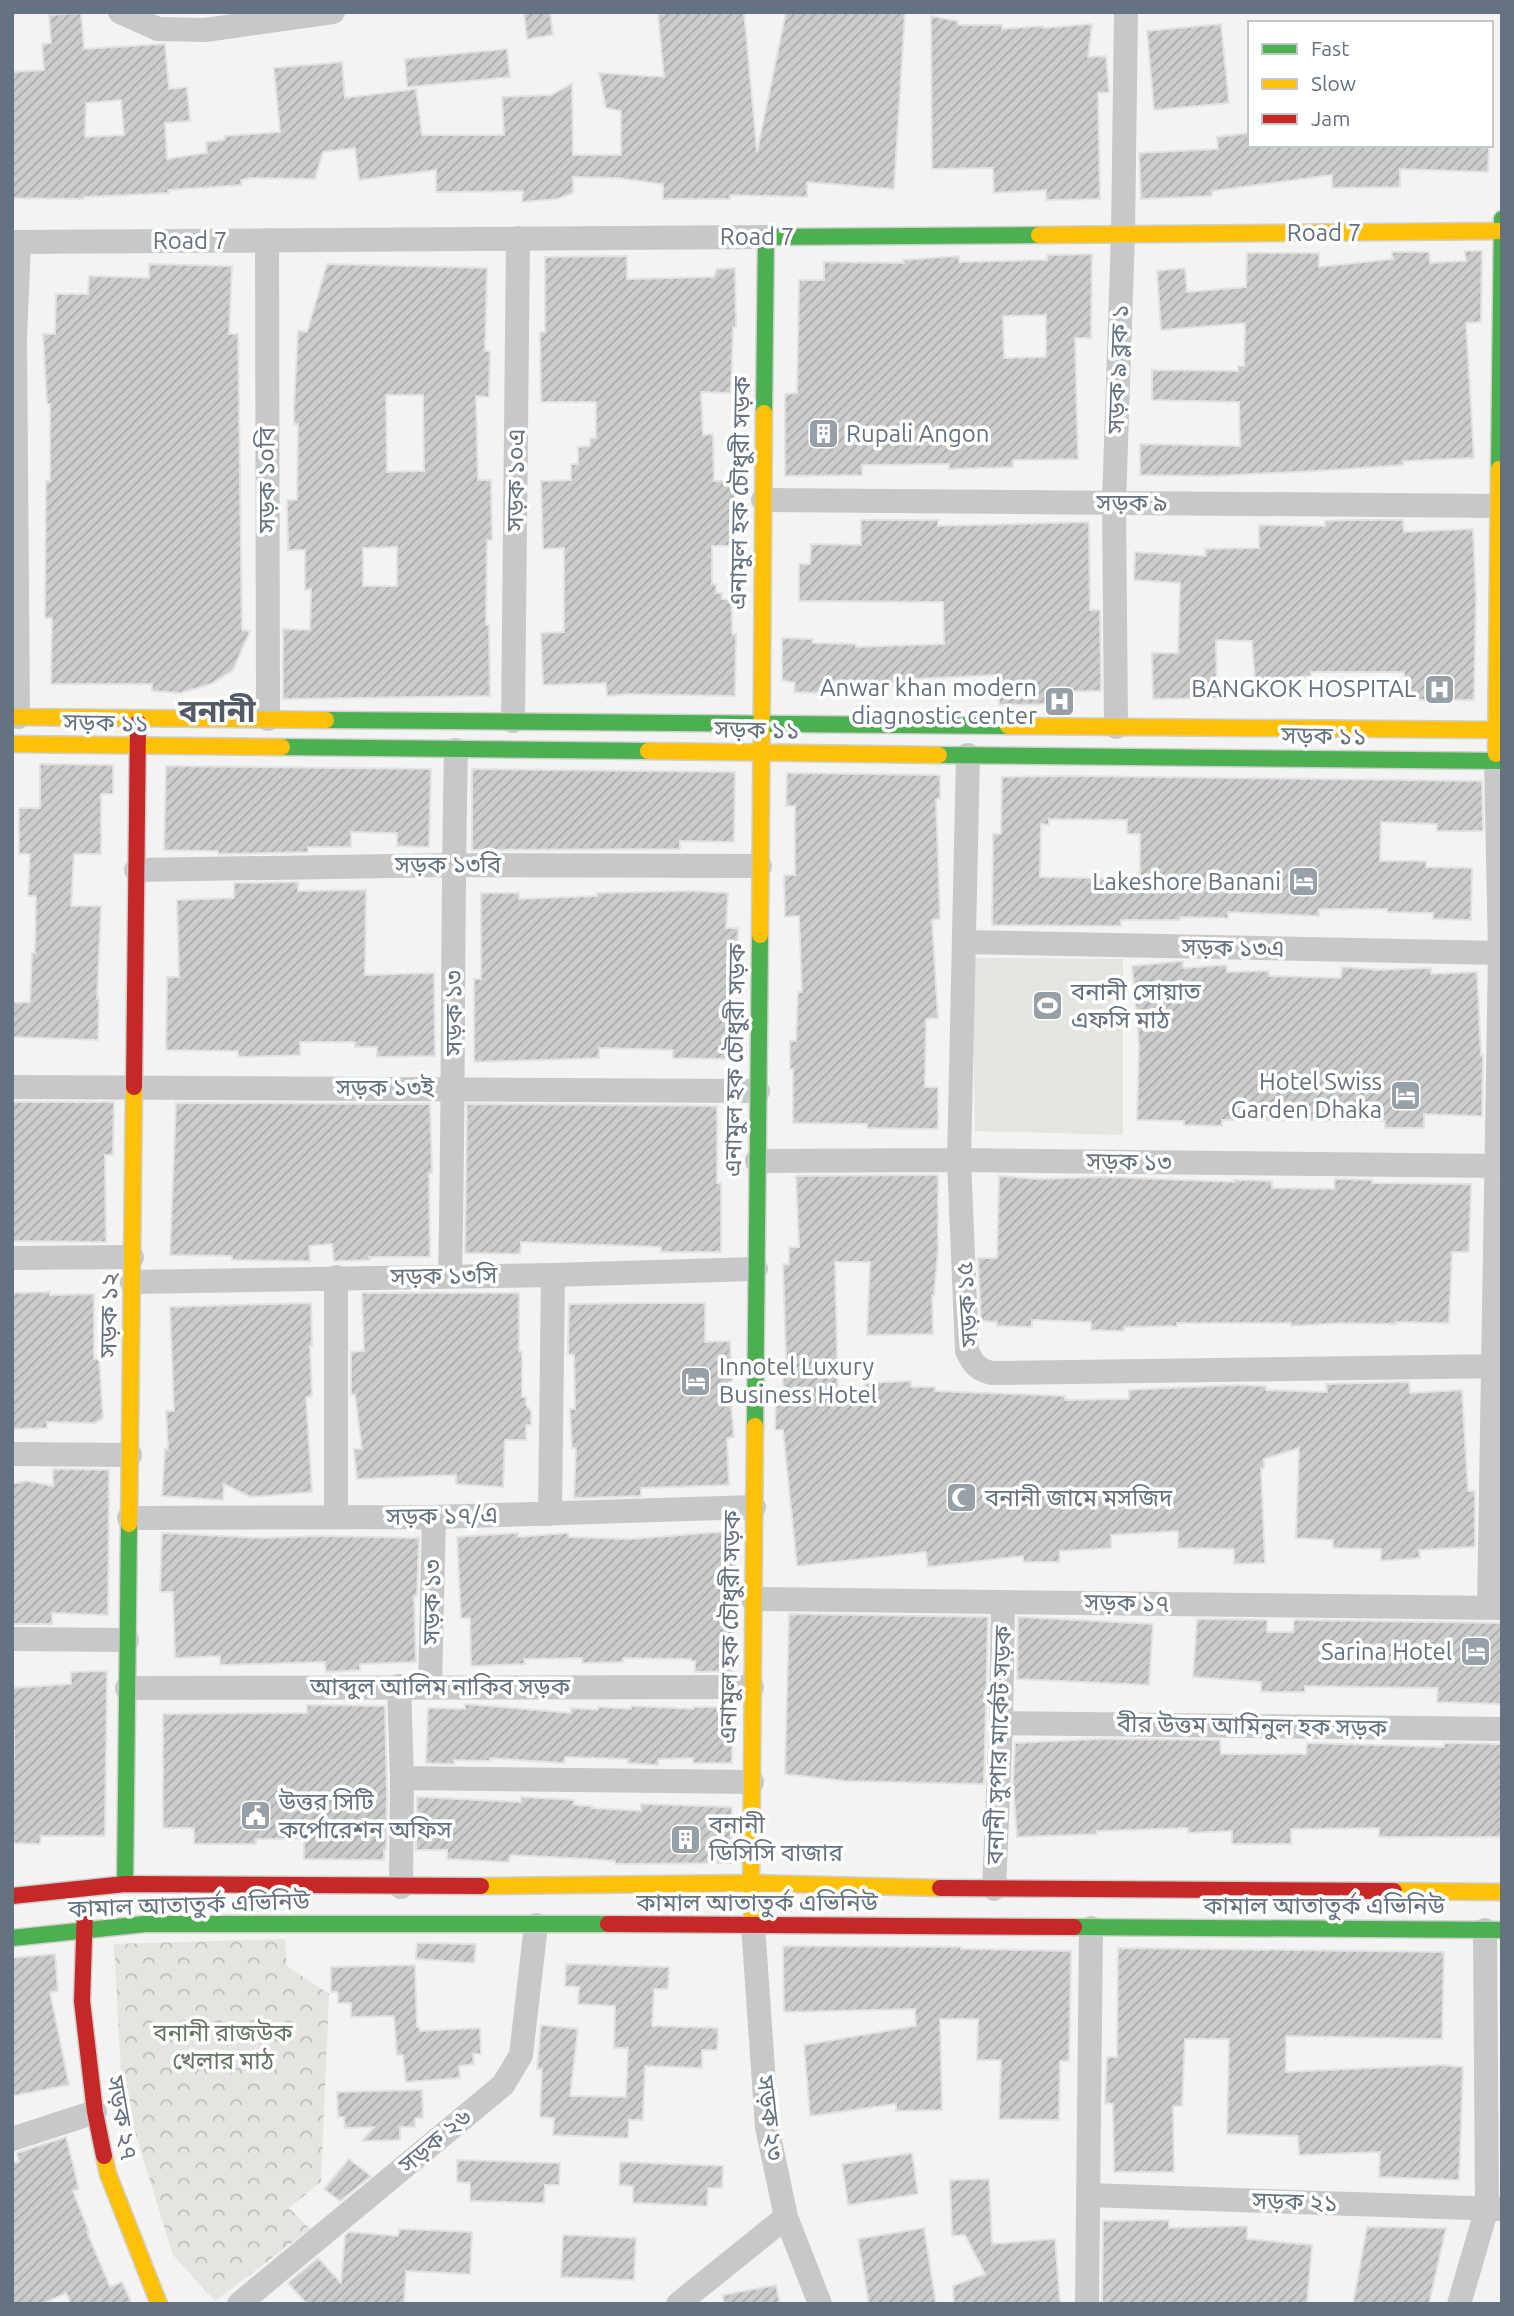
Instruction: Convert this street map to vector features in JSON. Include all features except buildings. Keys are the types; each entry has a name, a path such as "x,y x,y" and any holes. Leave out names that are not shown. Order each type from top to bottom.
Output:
{"main road":[{"path":"1499,761 1502,219"},
{"name":"Road 7","path":"766,237 1502,231"},
{"name":"এনামুল হক চৌধুরী সড়ক","path":"753,1924 751,1782 766,237"},
{"name":"সড়ক ১১","path":"15,717 1499,730"},
{"name":"সড়ক ১২","path":"125,1884 138,718"},
{"name":"সড়ক ১১","path":"12,744 1499,761"},
{"name":"কামাল আতাতুর্ক এভিনিউ","path":"12,1896 125,1884 401,1887 751,1883 994,1889 1502,1892"},
{"name":"সড়ক ২৭","path":"85,1888 82,2001 95,2112 108,2174 159,2304"},
{"name":"কামাল আতাতুর্ক এভিনিউ","path":"12,1938 145,1924 753,1924 1493,1930"}],"street":[{"path":"120,12 158,29 205,30 333,12"},
{"name":"সড়ক ৯ ব্লক ১","path":"1116,727 1114,503 1123,234 1126,12"},
{"name":"Road 7","path":"16,242 766,237"},
{"name":"সড়ক ১০এ","path":"513,721 518,238"},
{"name":"সড়ক ১০বি","path":"267,240 268,719"},
{"path":"15,717 16,242"},
{"name":"সড়ক ৯","path":"763,500 1500,506"},
{"name":"সড়ক ১৩","path":"450,1276 456,750"},
{"name":"সড়ক ১৫","path":"968,755 959,1160 967,1351 972,1363 982,1371 992,1373 1498,1366"},
{"path":"1495,1608 1501,953 1499,761"},
{"name":"সড়ক ১৩বি","path":"136,870 453,865 760,866"},
{"name":"সড়ক ১৩এ","path":"964,942 1501,953"},
{"name":"সড়ক ১৩ই","path":"12,1087 758,1091"},
{"name":"সড়ক ১৩","path":"757,1161 959,1160 1498,1166"},
{"path":"12,1258 132,1257"},
{"name":"সড়ক ১৩সি","path":"132,1282 756,1269"},
{"path":"550,1514 553,1275"},
{"path":"336,1277 336,1517"},
{"path":"12,1454 130,1455"},
{"name":"সড়ক ১৭/এ","path":"129,1518 434,1517 754,1507"},
{"name":"সড়ক ১৩","path":"430,1686 434,1517"},
{"name":"সড়ক ১৭","path":"753,1599 1495,1608"},
{"name":"বনানী সুপার মার্কেট সড়ক","path":"994,1889 1003,1602"},
{"path":"12,1639 127,1640"},
{"path":"399,1686 401,1887"},
{"name":"আব্দুল আলিম নাকিব সড়ক","path":"127,1688 752,1687"},
{"name":"বীর উত্তম আমিনুল হক সড়ক","path":"1001,1723 1502,1729"},
{"path":"402,1778 751,1782"},
{"name":"সড়ক ২৩","path":"753,1924 767,2127 786,2217 820,2304"},
{"name":"সড়ক ২৬","path":"239,2304 503,2085 521,2054 536,1925"},
{"path":"1087,2304 1091,1928"},
{"path":"1459,2304 1494,2208 1493,1930"},
{"path":"12,2139 95,2112"},
{"name":"সড়ক ২১","path":"1089,2195 1494,2208"},
{"path":"678,2304 786,2217"}],"green space":[{"name":"বনানী সোয়াত এফসি মাঠ","path":"972,958 1123,959 1123,1135 975,1131"},
{"name":"বনানী রাজউক খেলার মাঠ","path":"285,1939 287,1966 329,1994 321,2182 289,2208 310,2229 215,2301 173,2255 122,2090 114,1944"}],"traffic: fast":[{"path":"1499,469 1502,219"},
{"path":"764,413 766,237 1039,235"},
{"path":"326,720 1008,726"},
{"path":"282,747 648,751"},
{"path":"939,755 1502,761"},
{"path":"755,1426 760,935"},
{"path":"125,1884 129,1524"},
{"path":"12,1938 145,1924 608,1924"},
{"path":"1074,1927 1502,1930"}],"traffic: slow":[{"path":"1039,235 1502,231"},
{"path":"760,935 764,413"},
{"path":"1496,754 1499,469"},
{"path":"12,717 326,720"},
{"path":"1008,726 1502,730"},
{"path":"12,744 282,747"},
{"path":"648,751 939,755"},
{"path":"129,1524 134,1087"},
{"path":"753,1925 751,1883 755,1426"},
{"path":"481,1886 751,1883 940,1888"},
{"path":"1394,1891 1502,1892"},
{"path":"104,2156 108,2174 159,2304"}],"traffic: jam":[{"path":"134,1087 138,722"},
{"path":"12,1896 125,1884 481,1886"},
{"path":"940,1888 1394,1891"},
{"path":"85,1910 82,2001 95,2112 104,2156"},
{"path":"608,1924 1074,1927"}],"place":[{"name":"Rupali Angon","path":"823,434"},
{"name":"BANGKOK HOSPITAL","path":"1439,689"},
{"name":"Anwar khan modern diagnostic center","path":"1060,702"},
{"name":"Lakeshore Banani","path":"1304,882"},
{"name":"বনানী সোয়াত এফসি মাঠ","path":"1048,1006"},
{"name":"Hotel Swiss Garden Dhaka","path":"1405,1096"},
{"name":"Innotel Luxury Business Hotel","path":"696,1381"},
{"name":"বনানী জামে মসজিদ","path":"962,1498"},
{"name":"Sarina Hotel","path":"1475,1652"},
{"name":"উত্তর সিটি কর্পোরেশন অফিস","path":"256,1816"},
{"name":"বনানী ডিসিসি বাজার","path":"686,1839"}],"district":[{"name":"বনানী","path":"217,711"}]}
